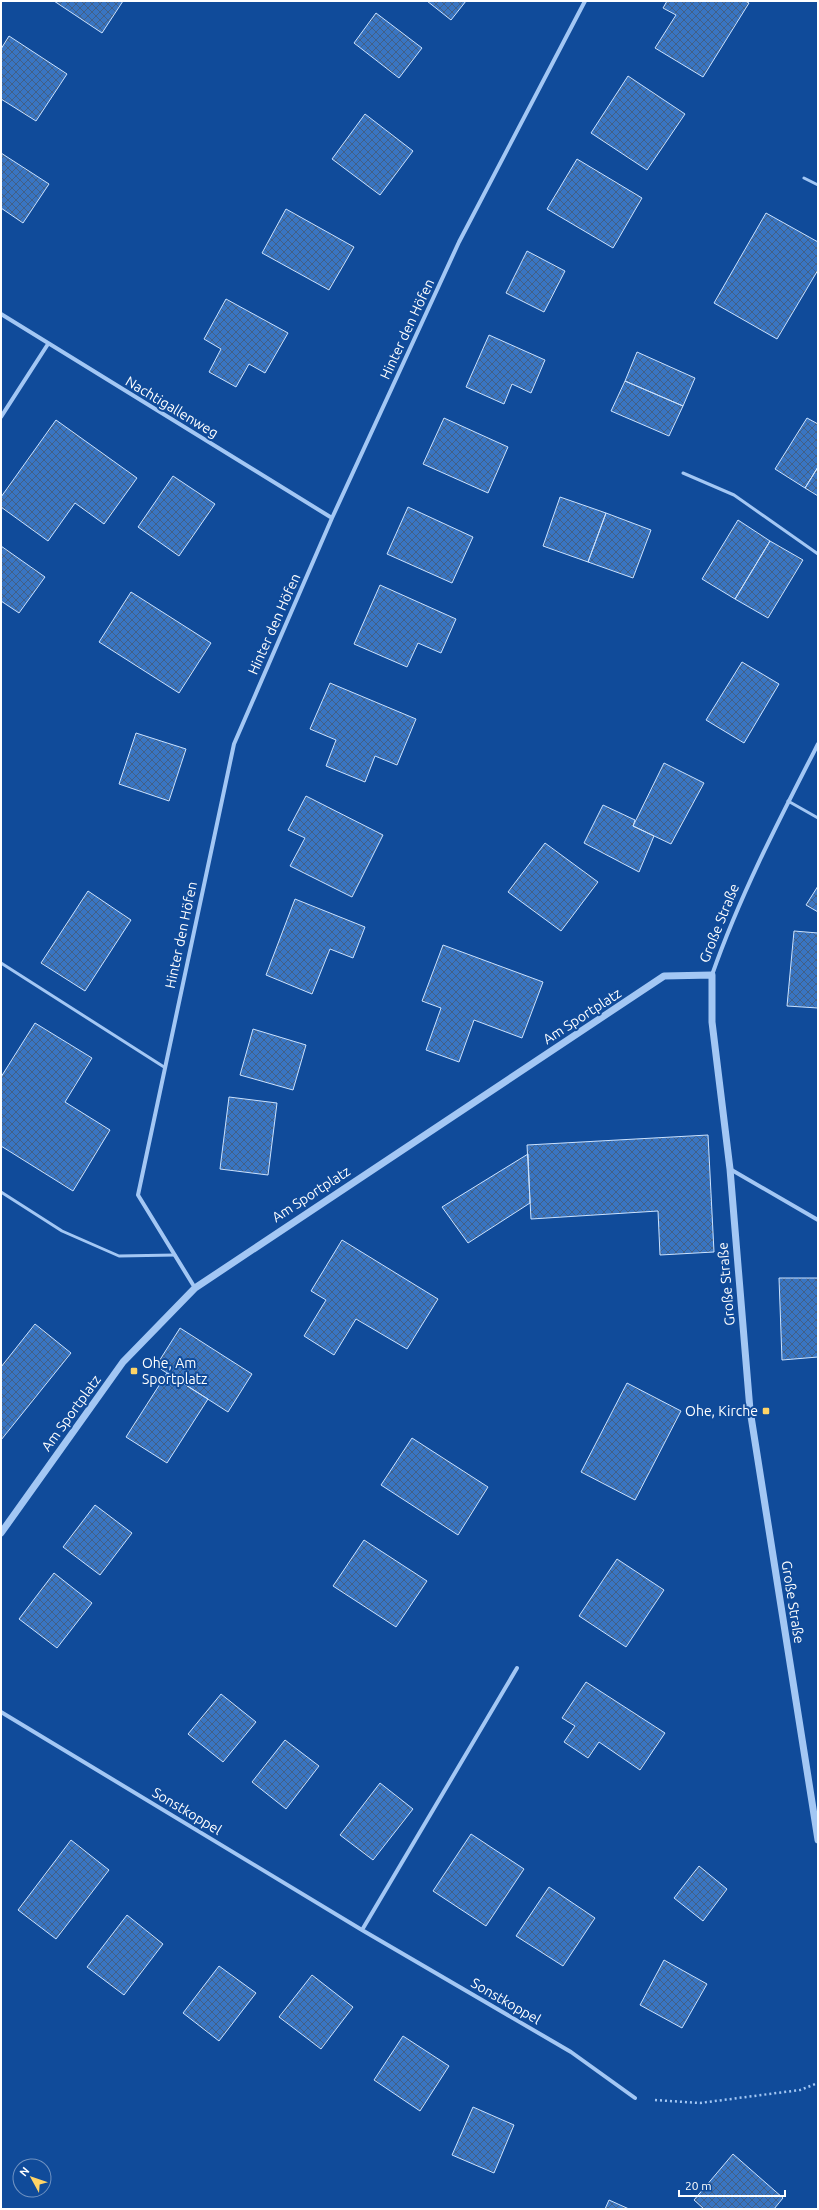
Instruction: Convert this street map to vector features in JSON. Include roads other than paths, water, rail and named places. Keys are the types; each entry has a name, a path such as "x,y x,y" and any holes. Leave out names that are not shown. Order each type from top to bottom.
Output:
{"street":[{"name":"Hinter den Höfen","path":"195,1288 138,1195 164,1067 234,744 332,518 460,242 585,1"},
{"name":"Nachtigallenweg","path":"1,314 332,518"},
{"path":"1,417 48,344"},
{"name":"Große Straße","path":"818,744 788,801 730,924 712,975 712,1022 730,1170 750,1410 818,1840"},
{"name":"Am Sportplatz","path":"1,1533 123,1362 195,1288 664,976 712,975"},
{"path":"730,1170 818,1220"},
{"path":"362,1930 517,1668"},
{"name":"Sonstkoppel","path":"1,1712 362,1930 571,2052 635,2098"}],"lane":[{"path":"804,178 818,185"},
{"path":"683,473 734,495 818,554"},
{"path":"788,801 818,818"},
{"path":"1,963 164,1067"},
{"path":"1,1192 62,1231 119,1256 175,1255"}],"place":[{"name":"Ohe, Am Sportplatz","path":"134,1371"},
{"name":"Ohe, Kirche","path":"766,1411"}]}
